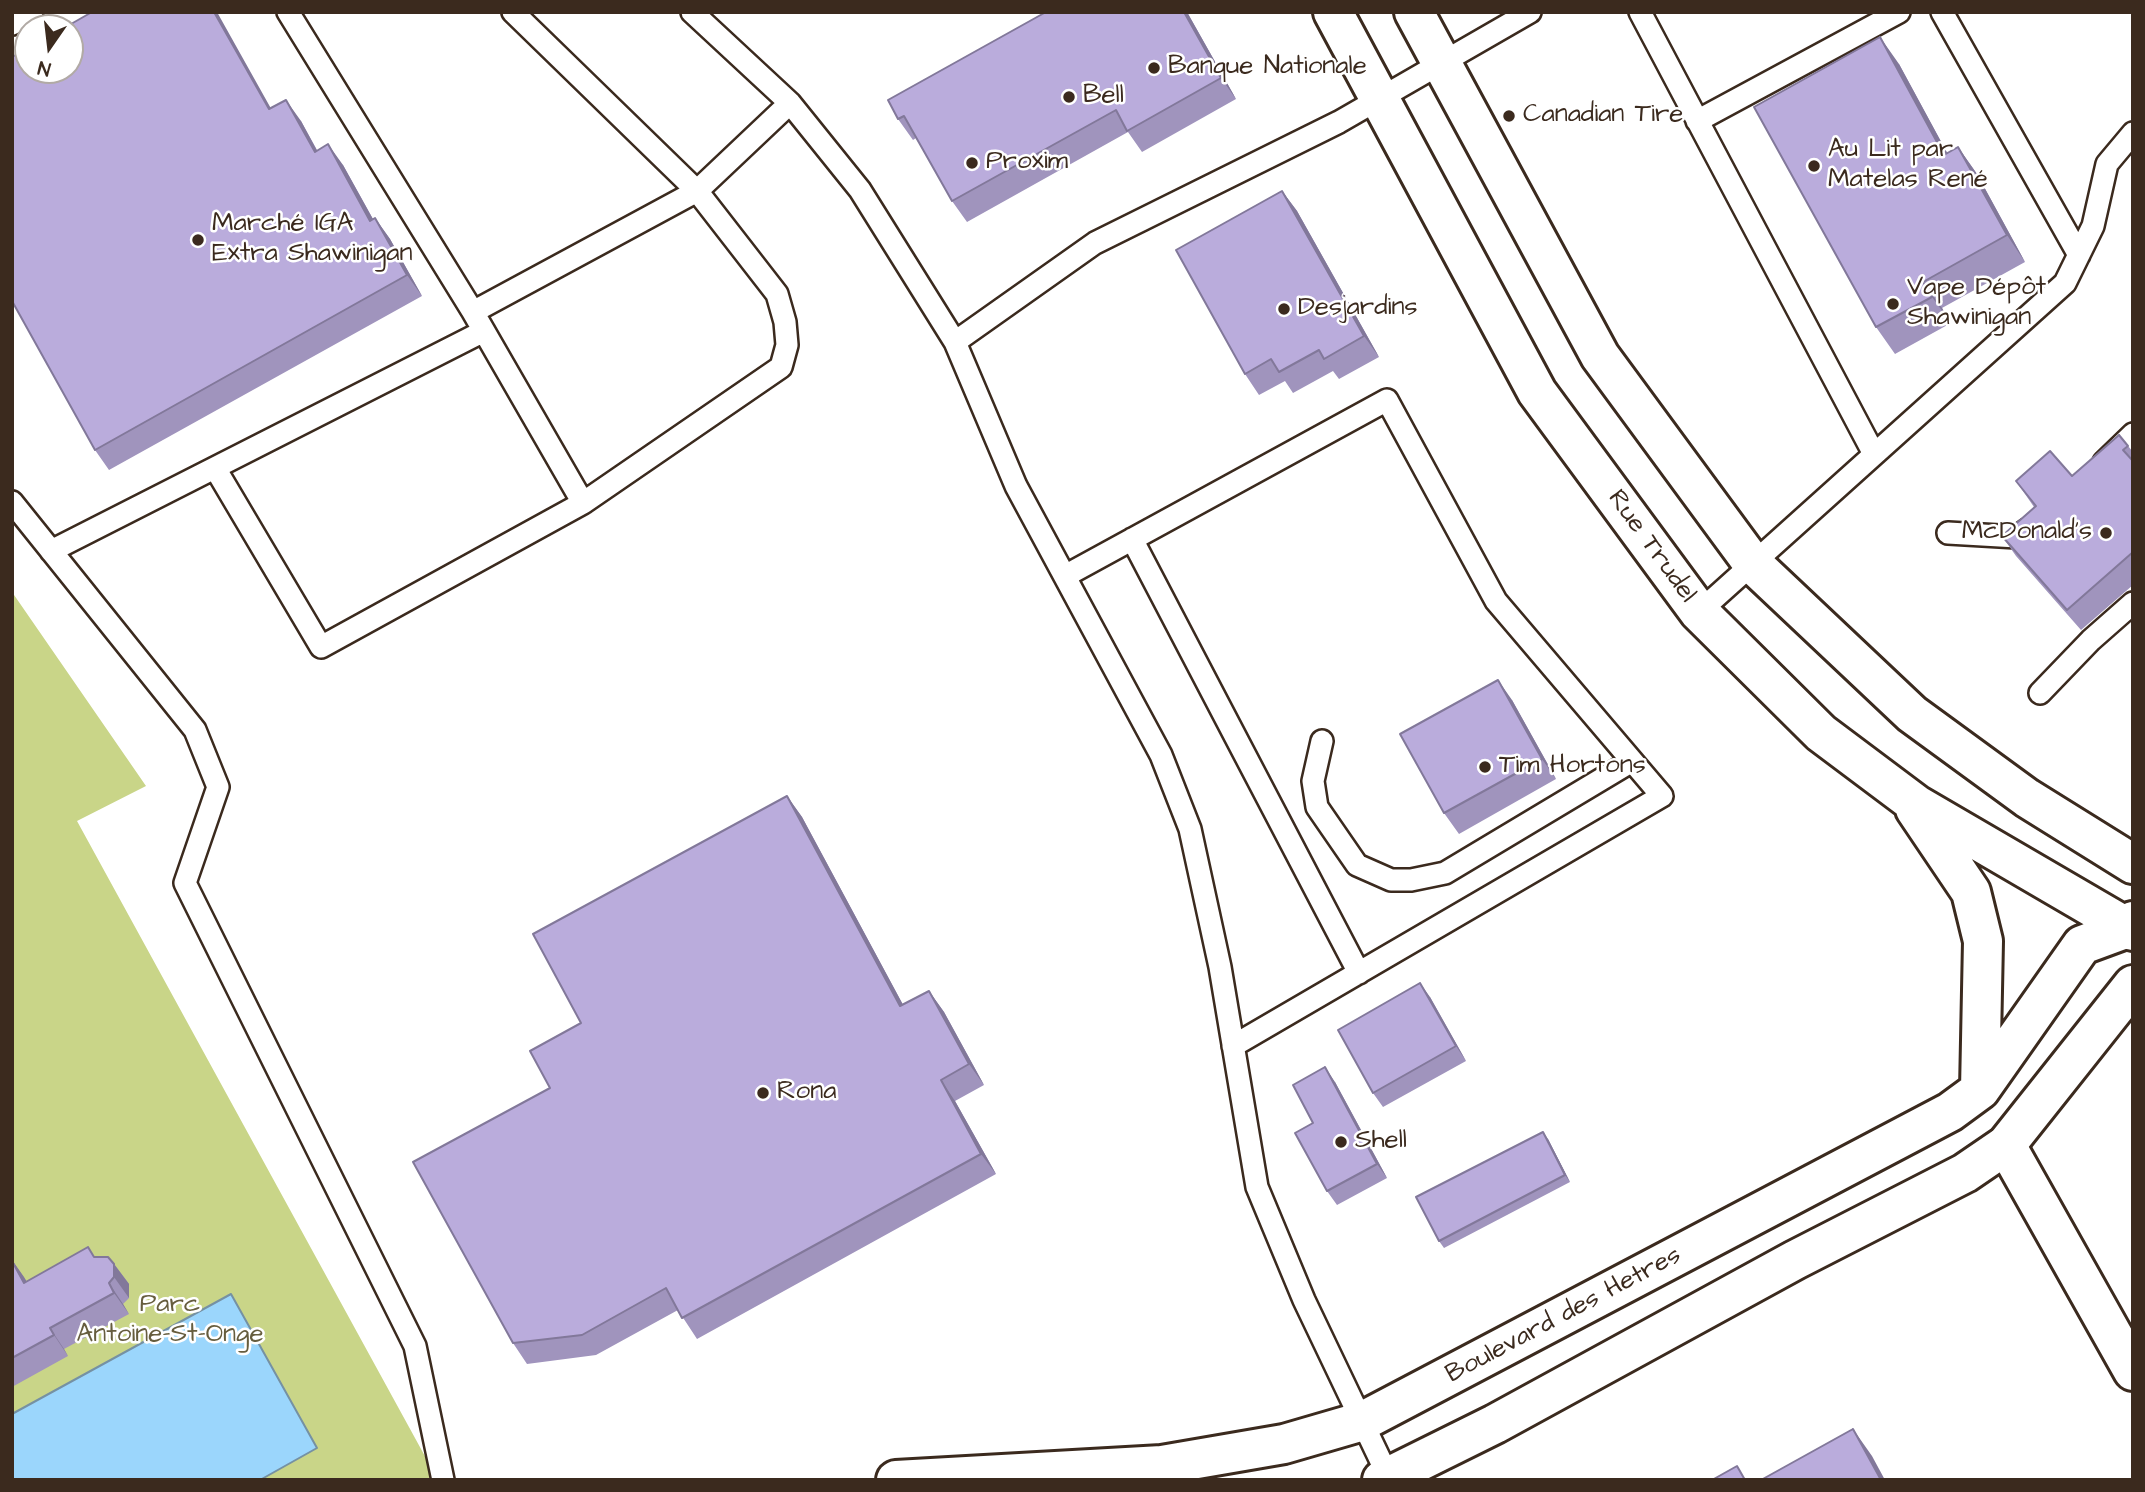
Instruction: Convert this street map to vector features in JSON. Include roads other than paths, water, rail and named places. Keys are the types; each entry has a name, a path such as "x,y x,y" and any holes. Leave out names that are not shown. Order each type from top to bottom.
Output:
{"street":[{"name":"Rue Trudel","path":"1333,12 1537,392 1699,612 1821,733 1908,799 2132,934"},
{"path":"1414,12 1600,356 1753,564 1912,714 2027,797 2133,864"},
{"path":"1908,799 1971,892 1983,941 1980,1090"},
{"name":"Boulevard des Hetres","path":"896,1480 1162,1465 1284,1444 1363,1422 1950,1112 1980,1090 2082,944 2132,934"},
{"path":"1385,1479 1495,1424 1795,1259 1965,1173 2006,1145 2133,985"},
{"path":"2006,1145 2133,1371"}],"lane":[{"path":"12,24 32,12"},
{"path":"289,12 473,312 583,503"},
{"path":"215,468 321,647 583,503 781,367 787,345 785,321 777,294 697,191 513,12"},
{"path":"692,12 790,103 860,190 955,342 1016,486 1161,755 1190,829 1220,967 1257,1187 1304,1300 1363,1422 1385,1479"},
{"path":"955,342 1096,243 1379,100 1530,12"},
{"path":"1640,12 1874,454"},
{"path":"1697,121 1899,12"},
{"path":"1942,12 2079,255"},
{"path":"473,312 697,191 790,103"},
{"path":"1699,612 2065,283 2093,226 2107,164 2133,133"},
{"path":"51,551 484,331"},
{"path":"1065,576 1387,400 1496,601 1662,796 1233,1046"},
{"path":"2087,478 2133,434"},
{"path":"12,502 195,730 218,787 186,883 415,1346 443,1480"},
{"path":"1948,533 2017,537 2043,517"},
{"path":"1132,539 1359,973"},
{"path":"2040,693 2091,640 2133,603"},
{"path":"1322,741 1313,781 1317,807 1357,865 1391,880 1411,880 1446,873 1632,761"}],"water":[{"path":"231,1294 317,1448 260,1480 12,1480 12,1414"}],"place":[{"name":"Banque Nationale","path":"1154,68"},
{"name":"Bell","path":"1069,97"},
{"name":"Canadian Tire","path":"1509,116"},
{"name":"Proxim","path":"972,163"},
{"name":"Au Lit par Matelas René","path":"1814,166"},
{"name":"Marché IGA Extra Shawinigan","path":"198,240"},
{"name":"Vape Dépôt Shawinigan","path":"1893,304"},
{"name":"Desjardins","path":"1284,309"},
{"name":"McDonald's","path":"2106,533"},
{"name":"Tim Hortons","path":"1485,767"},
{"name":"Rona","path":"763,1093"},
{"name":"Shell","path":"1341,1142"}],"park label":[{"name":"Parc Antoine-St-Onge","path":"170,1321"}]}
